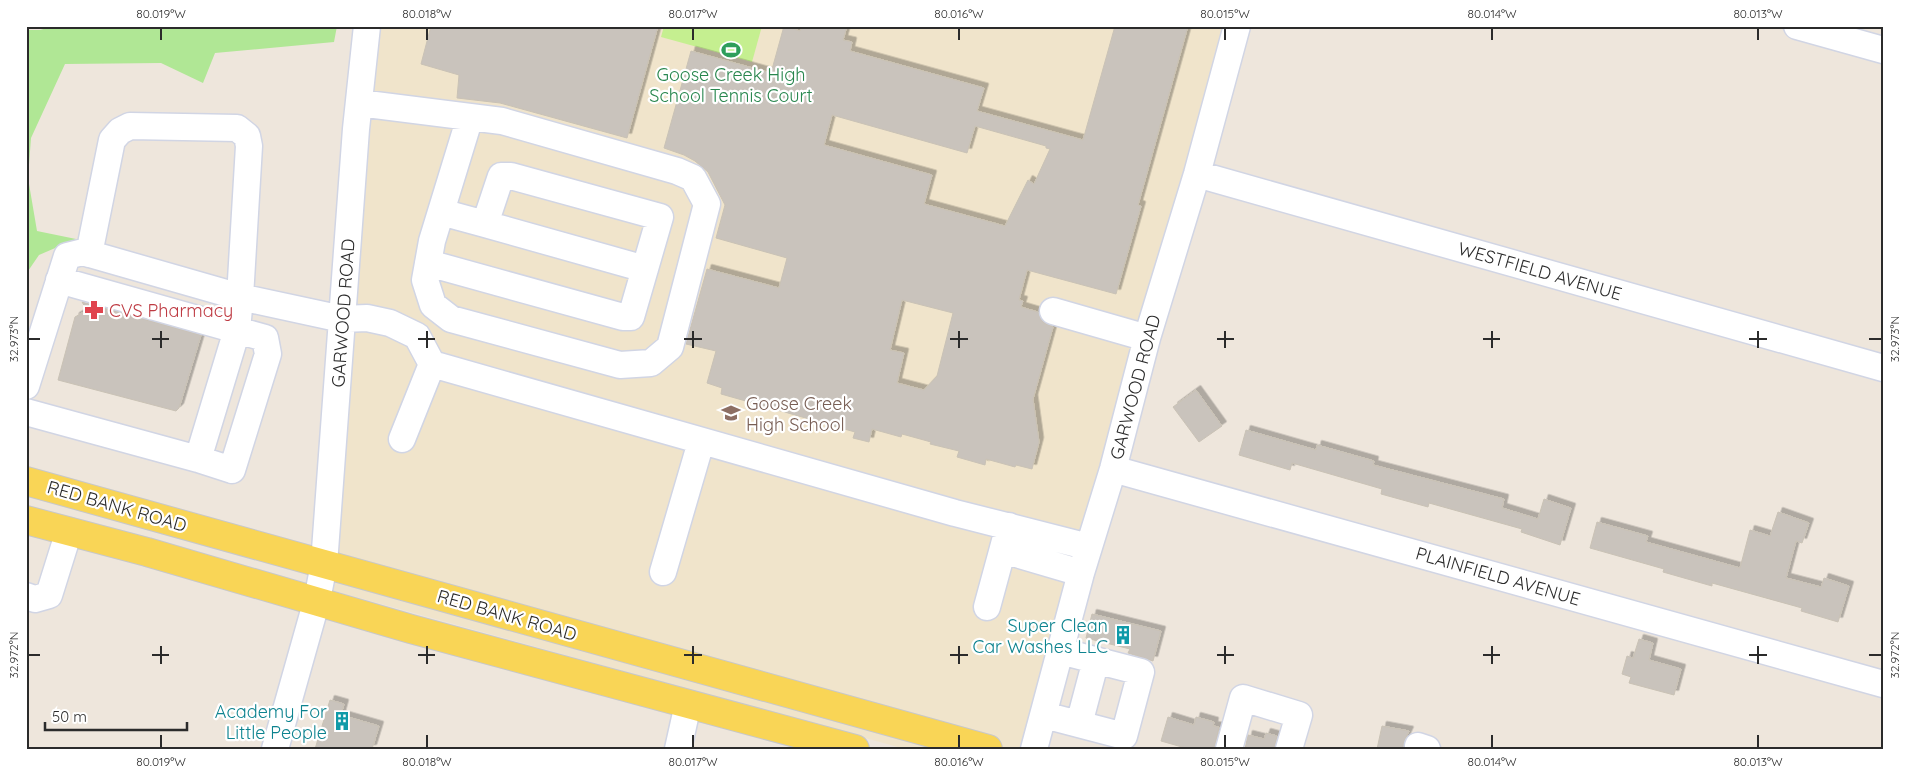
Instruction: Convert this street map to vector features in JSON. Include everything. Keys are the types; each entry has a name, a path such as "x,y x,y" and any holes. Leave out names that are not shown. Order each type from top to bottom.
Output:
{"main road":[{"name":"RED BANK ROAD","path":"26,481 988,749"},
{"name":"RED BANK ROAD","path":"26,520 839,747"}],"street":[{"name":"GARWOOD ROAD","path":"275,749 317,600 324,564 359,103 367,26"},
{"name":"GARWOOD ROAD","path":"1034,749 1081,573 1113,468 1147,338 1197,174 1237,26"},
{"path":"1797,26 1883,50"},
{"path":"359,103 502,121 678,171 694,178 707,204 670,347 651,363 620,365 452,320 433,305 425,280 432,241 470,117"},
{"path":"89,254 112,140 120,131 130,126 238,128 247,136 249,146 238,330 198,459"},
{"name":"WESTFIELD AVENUE","path":"1197,174 1883,368"},
{"path":"428,263 624,317 631,317 660,217 511,176 501,176 485,224"},
{"path":"441,212 645,269"},
{"path":"26,386 66,256 82,252 240,297 342,320 367,318 390,323 417,336 432,364 955,513 1081,573"},
{"path":"26,412 232,470 268,354 265,338 59,280"},
{"path":"1053,311 1147,338"},
{"path":"402,438 432,364"},
{"path":"663,572 701,442"},
{"name":"PLAINFIELD AVENUE","path":"1113,468 1883,684"},
{"path":"26,596 35,599 49,595 69,531"},
{"path":"1006,538 1089,546"},
{"path":"987,607 1006,538"},
{"path":"1044,714 1124,736 1141,672 1060,651"},
{"path":"1079,724 1096,660"},
{"path":"1229,749 1243,698 1299,715 1289,749"},
{"path":"678,749 688,704"}],"shaded area":[{"name":"Goose Creek High School","path":"367,26 1237,26 1035,749 905,749 320,587"}],"green space":[{"path":"54,26 337,26 334,42 215,53 203,83 161,63 65,64 31,138 28,178 37,231 76,239 39,255 26,274 26,30 40,30"},
{"name":"Goose Creek High School Tennis Court","path":"664,26 762,26 752,62 661,37"}],"building":[{"path":"431,26 658,26 627,138 500,103 457,98 459,75 421,64"},
{"path":"784,26 800,31 802,26 847,26 843,40 852,42 850,51 984,88 977,111 1083,140 1115,26 1188,26 1138,205 1141,206 1116,294 1027,270 1019,300 1023,301 1021,307 1038,312 1043,322 1053,327 1033,399 1039,442 1032,469 1016,465 1015,467 986,459 985,465 957,457 959,451 930,444 931,442 902,434 901,437 872,429 869,442 853,438 855,432 721,394 722,388 707,383 716,351 686,344 707,269 779,288 787,258 716,238 725,205 708,172 684,155 664,148 691,51 771,73","holes":["832,115 967,153 975,126 1046,146 1046,148 1050,149 1034,184 1028,180 1005,226 924,204 932,175 824,145","902,300 953,313 937,376 924,390 897,383 904,353 890,350"]},
{"name":"CVS Pharmacy","path":"82,302 201,335 179,408 176,411 58,380 75,317 87,310"},
{"path":"1196,390 1222,426 1199,442 1173,407"},
{"path":"1246,430 1316,450 1317,445 1374,461 1373,465 1504,499 1502,508 1538,519 1544,499 1571,508 1560,545 1521,532 1522,529 1429,503 1428,507 1381,494 1382,489 1292,463 1290,470 1239,455"},
{"path":"1778,512 1809,523 1802,543 1796,541 1786,578 1821,587 1824,578 1849,586 1838,622 1801,611 1802,608 1712,583 1712,586 1663,572 1664,569 1590,548 1597,522 1648,536 1646,542 1740,568 1750,530 1770,536"},
{"name":"Super Clean Car Washes LLC","path":"1092,614 1161,631 1153,661 1128,653 1130,649 1086,638"},
{"path":"1639,639 1653,643 1649,660 1681,669 1674,695 1629,683 1631,677 1622,674 1627,656 1633,658"},
{"name":"Academy For Little People","path":"330,700 344,704 341,715 379,726 372,749 315,749"},
{"path":"1168,717 1194,725 1196,717 1214,722 1213,726 1219,727 1214,749 1189,749 1161,741"},
{"path":"1382,726 1409,731 1403,749 1377,749"},
{"path":"1266,733 1277,736 1274,749 1245,749 1248,735 1264,739"}],"place":[{"name":"Goose Creek High School Tennis Court","path":"731,50"},
{"name":"CVS Pharmacy","path":"94,310"},
{"name":"Goose Creek High School","path":"731,413"},
{"name":"Super Clean Car Washes LLC","path":"1123,635"},
{"name":"Academy For Little People","path":"342,721"}]}
